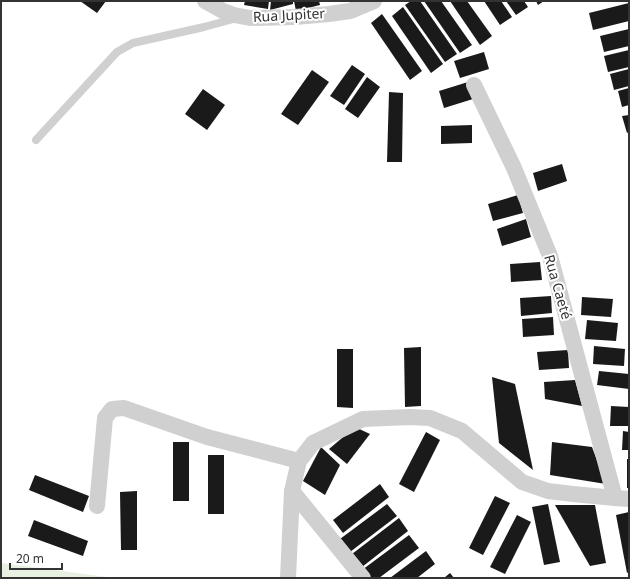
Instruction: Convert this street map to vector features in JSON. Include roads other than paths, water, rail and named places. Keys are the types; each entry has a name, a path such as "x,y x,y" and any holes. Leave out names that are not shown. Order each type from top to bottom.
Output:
{"street":[{"name":"Rua Jupiter","path":"205,1 223,11 250,18 295,17 329,14 350,11 374,1"},
{"name":"Rua Caeté","path":"474,86 514,168 550,256 622,499"},
{"path":"97,506 104,418 112,409 124,408 207,437 299,462"},
{"path":"288,578 292,491 299,462 313,443 363,419 410,417 430,418 462,431 522,482 548,491 622,499"},
{"path":"292,491 363,578"}],"lane":[{"path":"36,140 117,52 133,43 204,28 243,16"}]}
